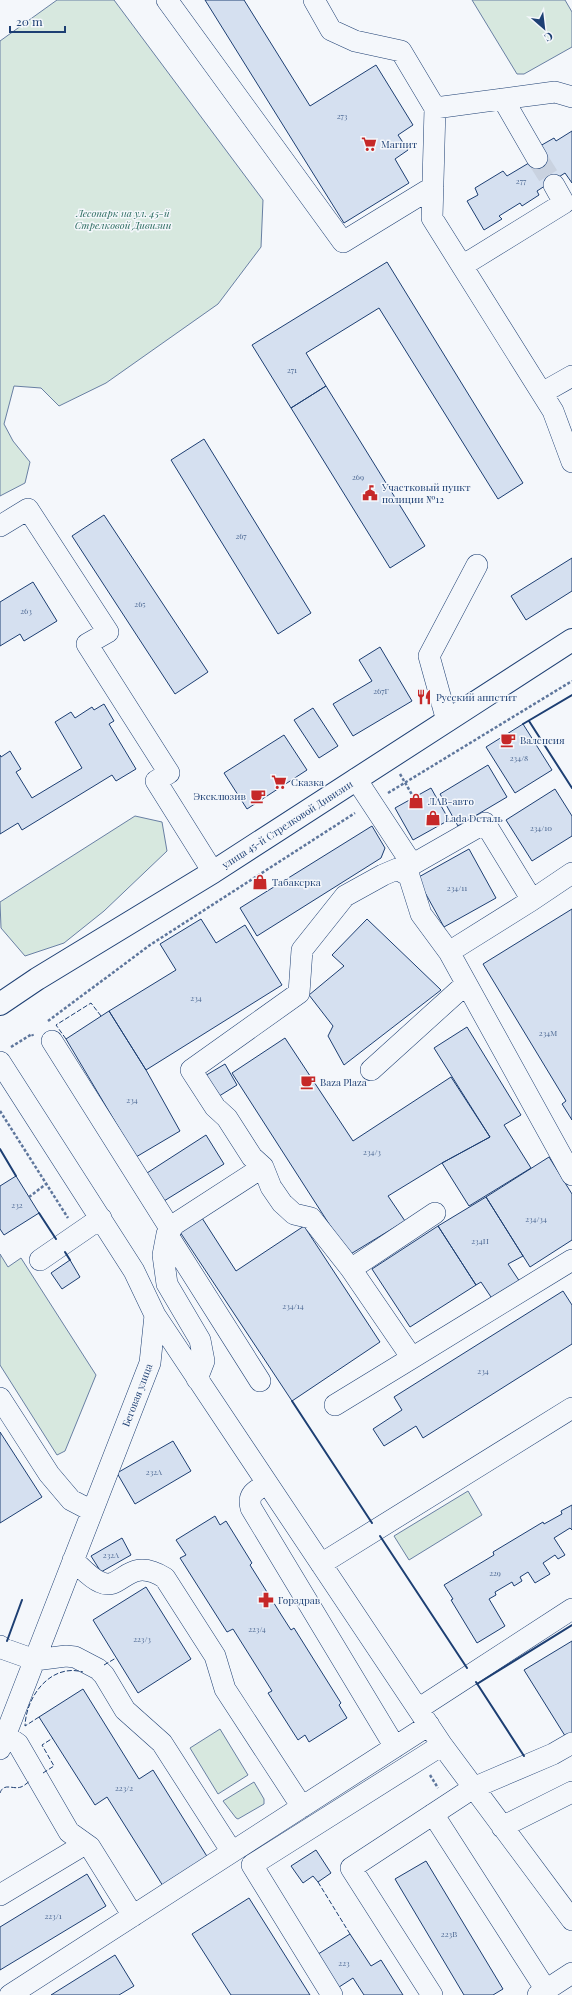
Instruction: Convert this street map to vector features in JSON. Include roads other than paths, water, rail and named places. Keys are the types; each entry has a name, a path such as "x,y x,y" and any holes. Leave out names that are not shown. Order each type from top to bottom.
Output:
{"main road":[{"name":"улица 45-й Стрелковой Дивизии","path":"0,1004 37,979 213,872 572,640"}],"street":[{"path":"167,0 343,242 433,187"},
{"path":"314,0 331,30 355,41 401,52 435,108 432,218 553,411 572,462"},
{"path":"435,108 555,92 572,97"},
{"path":"503,99 538,158"},
{"path":"462,266 564,203 554,185"},
{"path":"542,393 572,376"},
{"path":"0,526 28,509 108,632 87,644 169,773 156,780 213,872"},
{"path":"447,721 429,656 477,565"},
{"path":"356,779 408,858 409,872 421,914 449,952 572,1175"},
{"path":"412,1358 351,1269 310,1218 294,1214 282,1203 271,1187 263,1167 252,1157 227,1118 215,1107 191,1070 299,993 302,950 345,896 383,875 397,870 409,872 485,823 532,900"},
{"path":"449,952 572,873"},
{"path":"371,1070 466,984"},
{"path":"44,1032 260,1381"},
{"path":"0,1062 134,1271 155,1316 442,1745 572,1920"},
{"path":"197,1379 204,1360 200,1340 167,1284 164,1255 169,1232 182,1220 263,1167"},
{"path":"351,1269 435,1213"},
{"path":"40,1260 101,1218"},
{"path":"335,1405 572,1260"},
{"name":"Беговая улица","path":"3,1742 150,1363 155,1316"},
{"path":"0,1398 48,1474 71,1500 92,1511"},
{"path":"321,1564 572,1408"},
{"path":"267,1484 252,1494 249,1502 251,1508 395,1747"},
{"path":"73,1560 100,1582 108,1584 114,1583 134,1570 147,1569 155,1571 165,1578 215,1656 225,1689 302,1808"},
{"path":"10,1995 395,1747 424,1717 572,1609"},
{"path":"0,1646 34,1660 66,1656 84,1660 98,1669 104,1675 125,1710 162,1743 232,1852"},
{"path":"3,1742 18,1744 69,1832 90,1847 133,1916"},
{"path":"432,1995 351,1868 473,1788 553,1754 572,1743"},
{"path":"332,1995 252,1865 442,1745"},
{"path":"502,1827 572,1792"},
{"path":"433,1814 542,1992 572,1973"},
{"path":"0,1895 85,1844"}],"tunnel":[{"path":"537,158 554,185"}],"place":[{"name":"Магнит","path":"369,144"},
{"name":"Участковый пункт полиции №12","path":"370,493"},
{"name":"Русский аппетит","path":"424,697"},
{"name":"Валенсия","path":"508,740"},
{"name":"Сказка","path":"279,782"},
{"name":"Эксклюзив","path":"258,796"},
{"name":"ЛАВ-авто","path":"416,801"},
{"name":"Lada Dеталь","path":"433,818"},
{"name":"Табакерка","path":"260,882"},
{"name":"Baza Plaza","path":"308,1082"},
{"name":"Горздрав","path":"266,1600"}],"park label":[{"name":"Лесопарк на ул. 45-й Стрелковой Дивизии","path":"123,218"}]}
